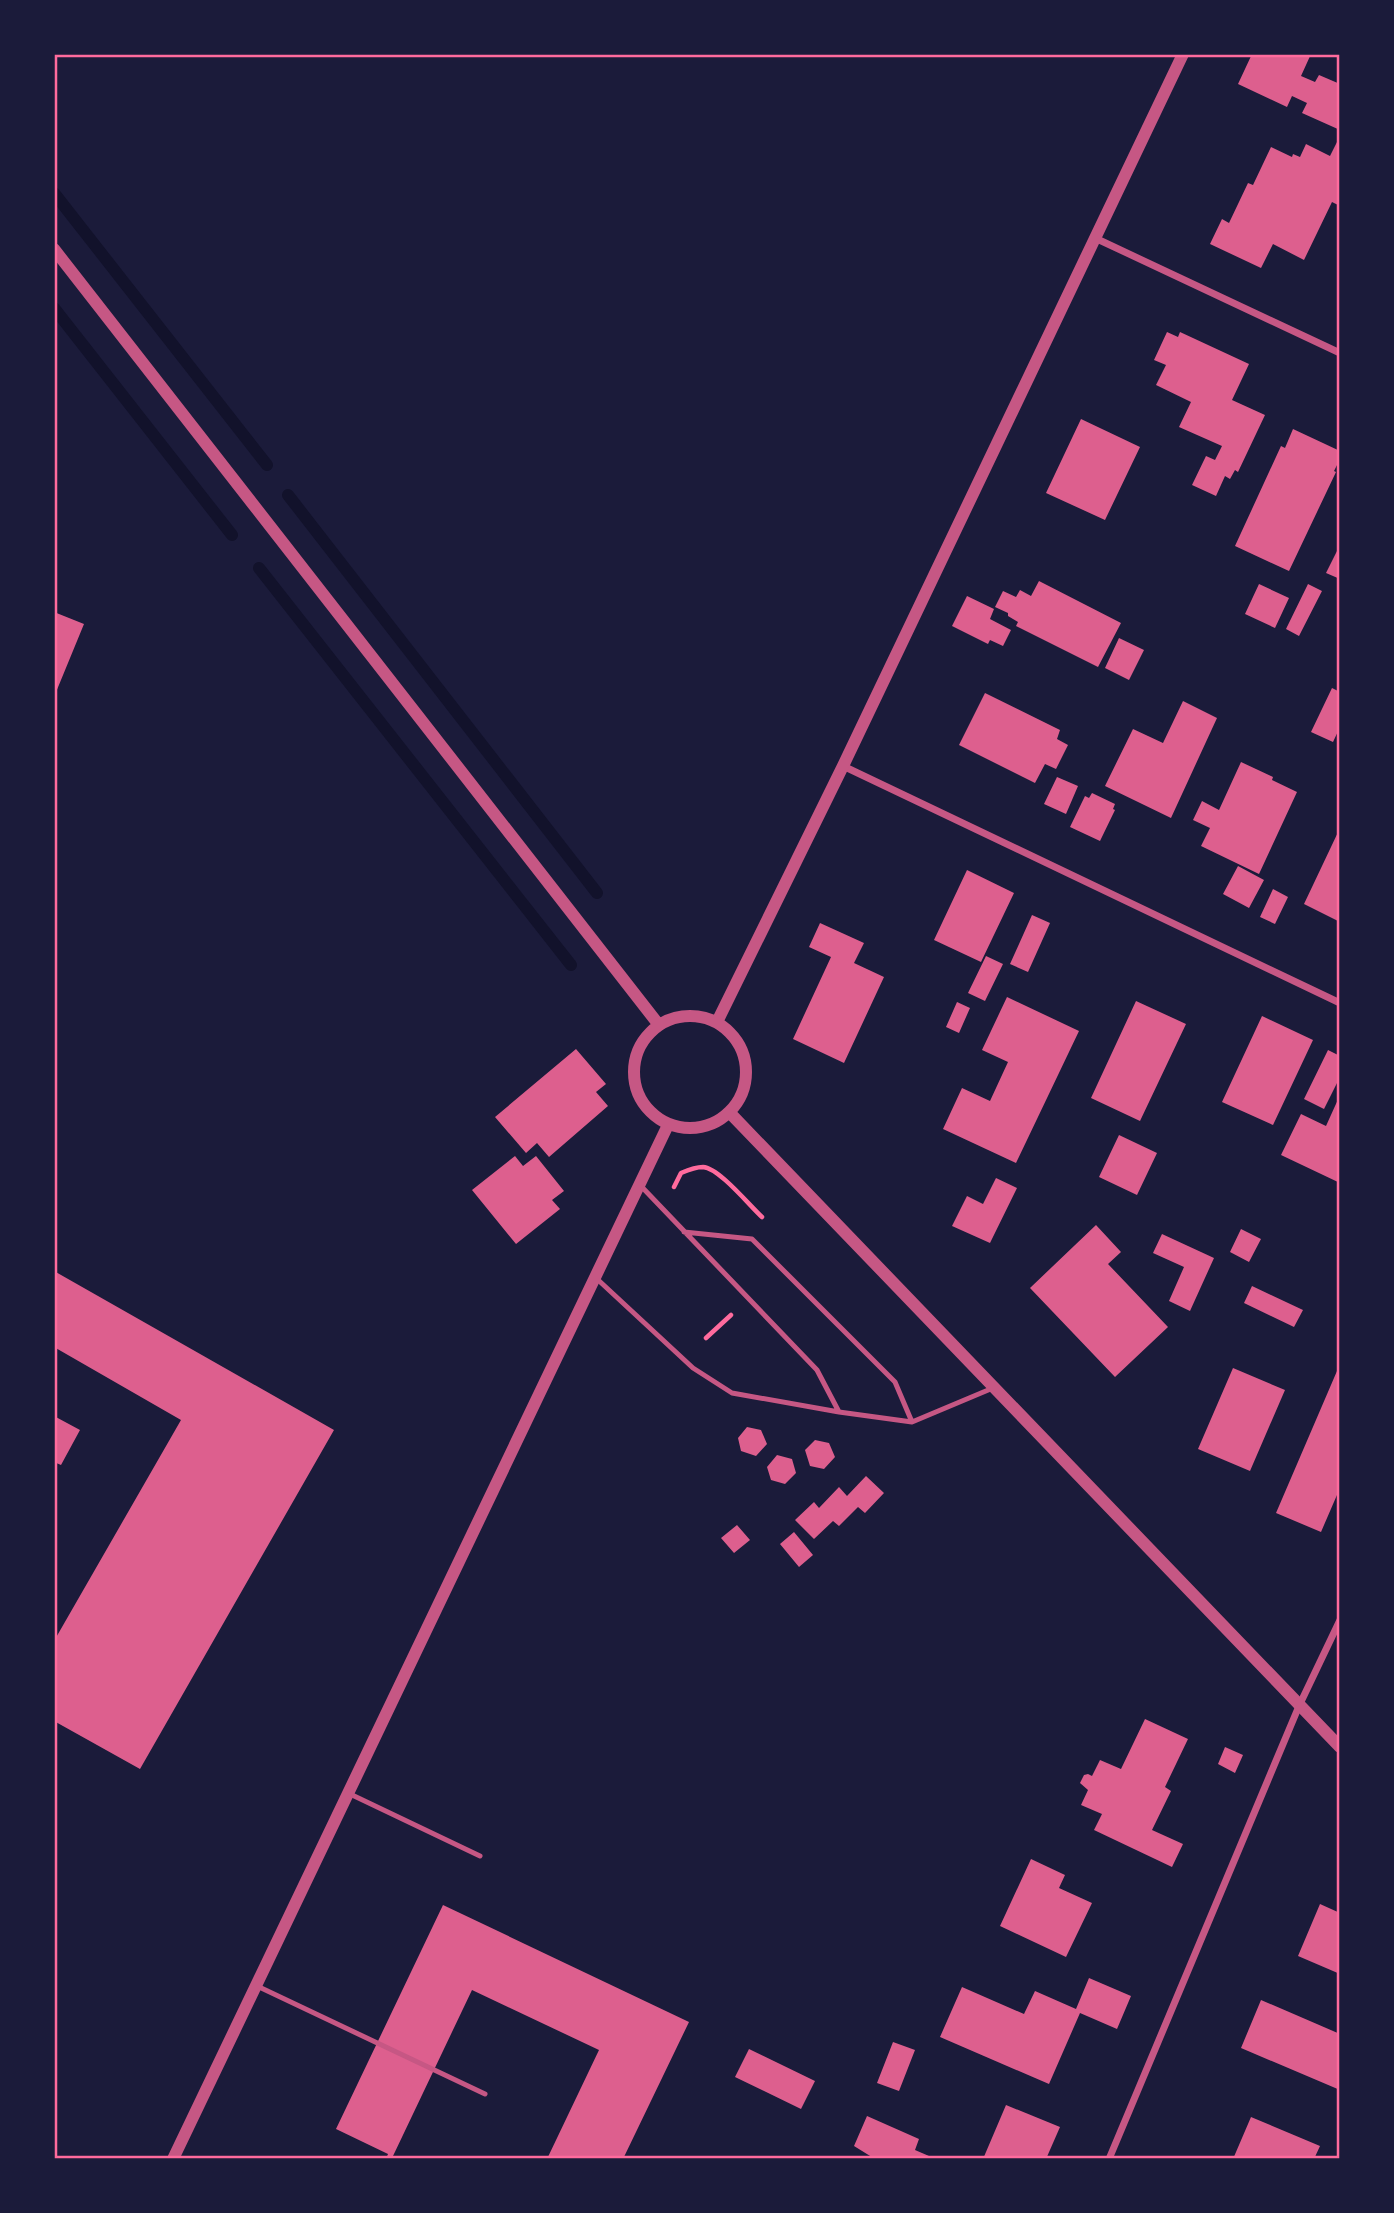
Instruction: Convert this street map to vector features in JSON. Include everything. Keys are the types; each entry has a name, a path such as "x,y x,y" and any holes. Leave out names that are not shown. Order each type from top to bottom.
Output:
{"street":[{"path":"717,1022 1183,54"},
{"path":"1094,238 1340,353"},
{"path":"54,249 659,1025"},
{"path":"842,766 1340,1003"},
{"path":"698,1016 717,1022 734,1035 744,1054 747,1075 742,1095 730,1113 711,1125 689,1129 668,1125 651,1113 639,1097 634,1077 636,1057 644,1039 659,1025 678,1017 698,1016"},
{"path":"730,1113 1340,1747"},
{"path":"173,2159 668,1125"},
{"path":"1109,2159 1299,1706 1340,1620"}],"lane":[{"path":"639,1184 817,1370 839,1412"},
{"path":"684,1231 752,1239 895,1382 912,1422"},
{"path":"594,1277 693,1368 732,1392 839,1412 912,1422 995,1387"},
{"path":"348,1793 480,1856"},
{"path":"256,1986 485,2094"}],"path":[{"path":"668,1196 681,1173 705,1167 718,1174 765,1220"}],"building":[{"path":"1252,54 1311,54 1301,76 1315,82 1319,75 1340,84 1340,130 1302,113 1307,103 1292,96 1287,107 1238,84"},
{"path":"1340,136 1340,206 1332,202 1304,260 1273,244 1261,268 1210,244 1222,219 1229,223 1248,183 1253,185 1271,147 1292,157 1293,154 1300,157 1306,144 1330,156"},
{"path":"1167,332 1178,337 1180,332 1249,364 1232,400 1265,415 1238,472 1235,470 1230,479 1225,476 1216,496 1192,485 1206,456 1215,460 1222,446 1179,427 1191,402 1156,385 1166,365 1154,360"},
{"path":"1081,419 1140,447 1105,520 1046,493"},
{"path":"1293,429 1340,451 1340,459 1289,571 1235,546 1281,446 1285,448"},
{"path":"1340,545 1340,579 1326,573"},
{"path":"1039,581 1121,623 1098,667 1016,626 1018,622 995,607 1003,591 1016,597 1020,590 1031,596"},
{"path":"1259,584 1289,598 1275,628 1245,614"},
{"path":"1308,584 1322,591 1299,636 1286,629"},
{"path":"967,596 994,609 990,619 1011,630 1003,646 990,640 988,644 952,626"},
{"path":"54,612 84,624 54,697"},
{"path":"1119,638 1144,650 1129,680 1105,668"},
{"path":"1332,688 1340,692 1340,727 1333,742 1311,732"},
{"path":"985,693 1060,730 1057,739 1068,745 1056,769 1045,764 1035,783 959,745"},
{"path":"1183,701 1217,718 1171,818 1105,786 1133,729 1163,743"},
{"path":"1241,762 1297,792 1259,874 1201,846 1210,828 1193,820 1202,801 1219,810"},
{"path":"1057,777 1078,786 1066,814 1044,804"},
{"path":"1092,793 1115,804 1115,810 1100,841 1070,827 1085,796 1089,798"},
{"path":"1340,828 1340,922 1304,904"},
{"path":"1238,866 1264,880 1249,908 1223,894"},
{"path":"967,870 1014,893 981,962 934,940"},
{"path":"1273,889 1288,897 1275,924 1260,917"},
{"path":"1032,915 1050,923 1028,972 1010,964"},
{"path":"820,923 864,943 854,963 884,977 844,1063 793,1039 831,957 809,947"},
{"path":"986,956 1003,964 985,1001 968,993"},
{"path":"1007,997 1079,1031 1016,1163 943,1129 962,1088 990,1101 1008,1062 982,1050"},
{"path":"1136,1001 1186,1024 1140,1121 1091,1098"},
{"path":"957,1002 970,1008 959,1033 946,1027"},
{"path":"1262,1016 1313,1040 1273,1125 1222,1102"},
{"path":"576,1049 606,1084 596,1092 608,1106 549,1157 537,1143 526,1153 495,1117"},
{"path":"1328,1050 1340,1056 1340,1077 1324,1109 1304,1099"},
{"path":"1340,1095 1340,1183 1281,1155 1301,1114 1326,1126"},
{"path":"1119,1135 1157,1153 1137,1195 1099,1177"},
{"path":"515,1156 523,1166 536,1156 564,1191 552,1200 560,1209 516,1244 472,1190"},
{"path":"996,1178 1017,1188 990,1243 952,1226 967,1196 983,1204"},
{"path":"1096,1225 1121,1252 1108,1264 1168,1327 1115,1377 1030,1288"},
{"path":"1241,1229 1261,1239 1249,1262 1230,1252"},
{"path":"1162,1234 1214,1258 1190,1311 1169,1301 1184,1267 1153,1253"},
{"path":"54,1271 334,1430 140,1769 54,1721 54,1641 181,1420 54,1347"},
{"path":"1252,1286 1303,1310 1294,1327 1244,1303"},
{"path":"1340,1364 1340,1488 1321,1532 1276,1513"},
{"path":"1233,1368 1285,1390 1250,1471 1198,1449"},
{"path":"54,1416 80,1430 61,1465 54,1462"},
{"path":"747,1427 761,1430 767,1444 756,1456 741,1451 738,1438"},
{"path":"815,1440 829,1443 835,1457 824,1469 810,1466 805,1450"},
{"path":"777,1455 792,1459 796,1473 785,1484 771,1480 767,1467"},
{"path":"866,1476 884,1493 865,1513 858,1507 839,1526 833,1521 814,1539 795,1520 814,1502 819,1508 839,1487 847,1496"},
{"path":"737,1525 750,1540 734,1553 721,1538"},
{"path":"794,1532 813,1555 799,1567 780,1544"},
{"path":"1145,1719 1188,1739 1165,1787 1171,1791 1152,1830 1183,1844 1172,1867 1094,1830 1102,1814 1081,1805 1088,1790 1080,1783 1084,1775 1092,1776 1100,1760 1121,1769"},
{"path":"1225,1747 1243,1755 1235,1773 1218,1764"},
{"path":"1031,1859 1065,1875 1059,1888 1092,1903 1066,1957 1000,1926"},
{"path":"1320,1904 1340,1913 1340,1974 1298,1956"},
{"path":"443,1905 689,2022 623,2159 547,2159 599,2050 472,1990 393,2156 400,2159 386,2159 388,2154 336,2129"},
{"path":"1089,1978 1131,1996 1117,2029 1080,2013 1049,2084 940,2037 962,1987 1024,2014 1035,1991 1076,2009"},
{"path":"1261,2000 1340,2034 1340,2090 1241,2048"},
{"path":"893,2042 915,2050 899,2091 877,2083"},
{"path":"749,2049 815,2081 801,2109 735,2077"},
{"path":"1006,2105 1060,2127 1046,2159 983,2159"},
{"path":"867,2116 919,2139 915,2150 936,2159 875,2159 854,2146"},
{"path":"1251,2117 1320,2146 1314,2159 1233,2159"}],"waterway":[{"path":"54,193 267,465"},
{"path":"54,308 232,535"},
{"path":"288,495 597,893"},
{"path":"259,568 571,965"}]}
